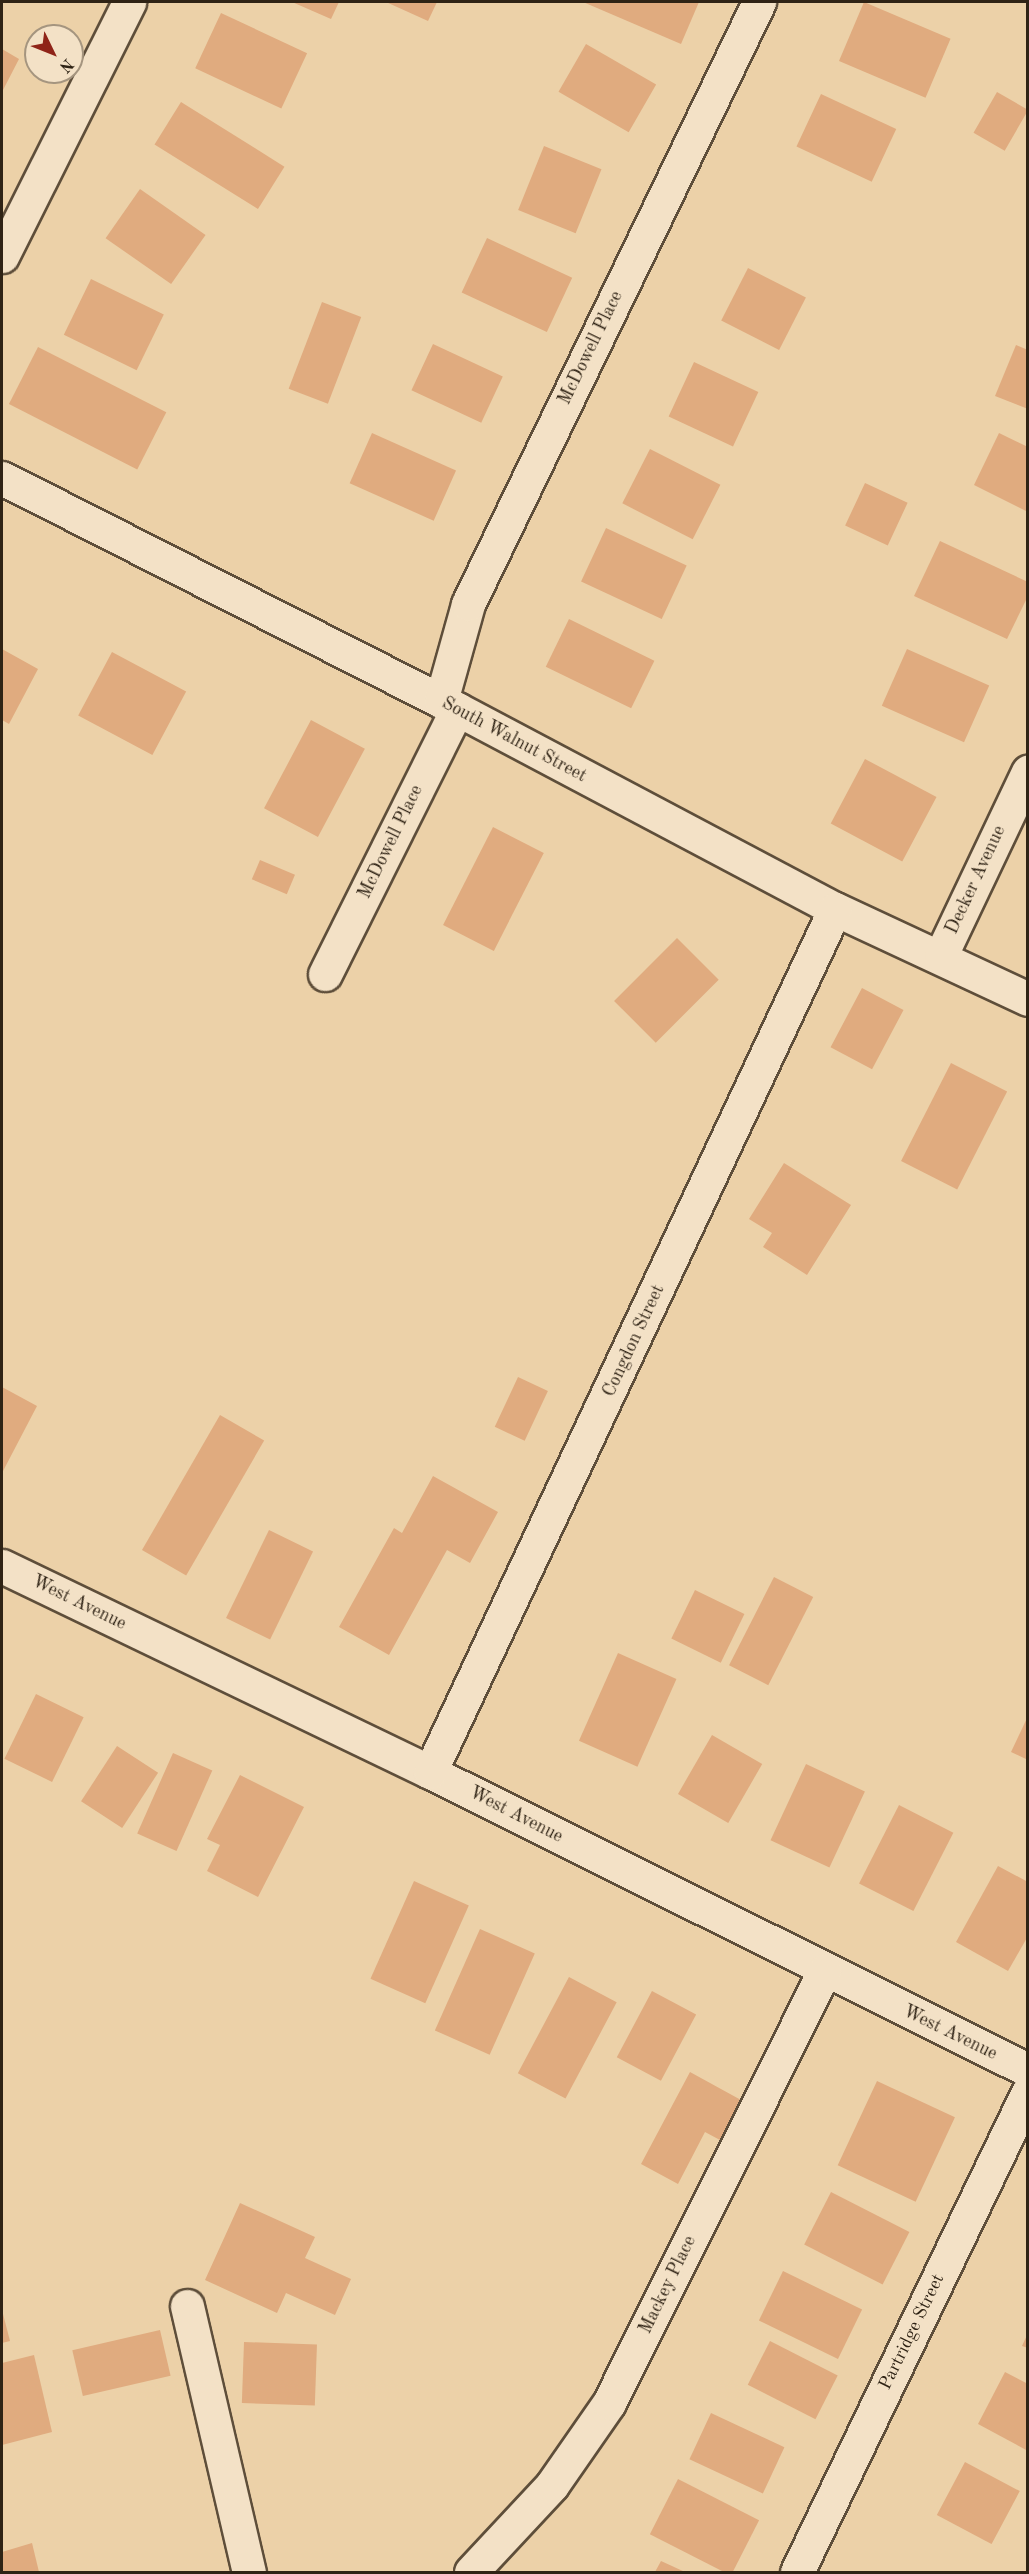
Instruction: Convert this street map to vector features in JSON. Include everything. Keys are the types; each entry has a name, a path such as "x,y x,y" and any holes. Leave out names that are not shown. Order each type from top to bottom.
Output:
{"street":[{"path":"2,256 129,2"},
{"name":"McDowell Place","path":"325,974 449,705 468,604 759,2"},
{"name":"South Walnut Street","path":"2,478 449,705 835,909 941,955 1028,999"},
{"name":"Decker Avenue","path":"941,955 1028,772"},
{"name":"Congdon Street","path":"430,1772 835,909"},
{"name":"West Avenue","path":"2,1566 430,1772 824,1971 1028,2070"},
{"name":"Mackey Place","path":"471,2572 552,2485 609,2403 824,1971"},
{"name":"Partridge Street","path":"797,2572 1028,2092"},
{"path":"187,2307 249,2572"}],"building":[{"path":"292,2 339,2 331,19"},
{"path":"386,2 437,2 428,21"},
{"path":"583,2 699,2 681,44"},
{"path":"864,2 951,39 926,98 839,61"},
{"path":"221,13 307,53 281,108 195,68"},
{"path":"586,44 656,84 629,132 558,92"},
{"path":"2,49 19,59 2,92"},
{"path":"997,92 1028,110 1005,151 974,133"},
{"path":"821,94 896,129 872,182 796,147"},
{"path":"181,102 284,167 258,209 155,144"},
{"path":"544,146 601,169 576,233 518,210"},
{"path":"140,189 206,235 171,284 106,238"},
{"path":"487,238 572,278 547,332 462,292"},
{"path":"748,268 806,298 779,350 721,321"},
{"path":"91,279 164,315 137,370 64,335"},
{"path":"322,302 361,317 328,404 289,389"},
{"path":"433,344 503,377 481,423 411,390"},
{"path":"1016,345 1028,350 1028,409 995,396"},
{"path":"38,347 166,412 137,469 9,404"},
{"path":"694,362 758,392 733,446 669,416"},
{"path":"372,433 456,470 434,521 350,483"},
{"path":"999,433 1028,447 1028,512 974,485"},
{"path":"650,449 720,485 693,539 622,503"},
{"path":"865,483 908,503 888,545 845,526"},
{"path":"606,528 687,566 662,619 581,581"},
{"path":"940,541 1028,582 1028,596 1007,639 914,596"},
{"path":"569,619 654,661 631,708 546,667"},
{"path":"2,649 38,669 9,724 2,720"},
{"path":"907,649 989,686 964,742 882,706"},
{"path":"112,652 186,691 152,755 78,716"},
{"path":"311,720 365,749 318,837 264,808"},
{"path":"865,759 937,797 902,861 831,823"},
{"path":"493,827 544,853 494,951 443,925"},
{"path":"260,860 295,875 287,894 252,879"},
{"path":"677,938 719,980 656,1043 614,1001"},
{"path":"862,988 903,1010 872,1069 831,1047"},
{"path":"951,1063 1007,1092 957,1190 901,1161"},
{"path":"784,1163 851,1205 807,1275 763,1247 772,1233 749,1219"},
{"path":"518,1377 548,1391 525,1441 495,1427"},
{"path":"2,1387 37,1406 2,1473"},
{"path":"220,1415 264,1440 186,1576 142,1550"},
{"path":"433,1476 498,1512 470,1563 447,1550 389,1655 339,1627 394,1528 402,1533"},
{"path":"269,1530 313,1551 270,1640 226,1618"},
{"path":"774,1577 813,1597 768,1685 729,1665"},
{"path":"695,1590 744,1614 721,1663 671,1639"},
{"path":"618,1653 676,1679 637,1767 579,1741"},
{"path":"36,1694 84,1717 52,1782 4,1759"},
{"path":"1028,1716 1028,1760 1011,1752"},
{"path":"712,1735 762,1764 728,1823 678,1794"},
{"path":"117,1746 158,1773 122,1828 81,1801"},
{"path":"173,1753 212,1770 176,1851 137,1833"},
{"path":"806,1764 865,1791 829,1868 771,1840"},
{"path":"240,1775 304,1807 258,1897 207,1871 220,1845 207,1839"},
{"path":"899,1805 953,1833 913,1911 859,1883"},
{"path":"998,1866 1028,1882 1028,1936 1008,1971 956,1942"},
{"path":"414,1881 469,1905 425,2003 370,1979"},
{"path":"480,1929 535,1953 490,2055 435,2030"},
{"path":"569,1977 617,2002 566,2099 518,2073"},
{"path":"652,1991 696,2014 661,2081 617,2057"},
{"path":"690,2072 741,2100 720,2140 705,2132 678,2184 641,2164"},
{"path":"877,2081 955,2117 916,2202 838,2165"},
{"path":"831,2192 909,2232 883,2285 804,2245"},
{"path":"240,2203 315,2237 305,2258 351,2279 335,2315 286,2293 277,2313 205,2280"},
{"path":"783,2271 862,2310 838,2359 759,2320"},
{"path":"2,2310 10,2341 2,2343"},
{"path":"160,2330 171,2376 83,2396 72,2350"},
{"path":"1028,2333 1028,2348 1022,2346"},
{"path":"770,2341 838,2376 815,2419 748,2385"},
{"path":"244,2342 317,2345 315,2406 242,2403"},
{"path":"34,2355 52,2432 2,2445 2,2363"},
{"path":"1005,2372 1028,2384 1028,2451 978,2424"},
{"path":"711,2413 784,2447 763,2493 689,2459"},
{"path":"965,2462 1020,2491 992,2544 937,2515"},
{"path":"678,2479 759,2520 733,2572 724,2572 650,2534"},
{"path":"32,2543 39,2572 2,2572 2,2552"},
{"path":"661,2561 685,2572 655,2572"}]}
